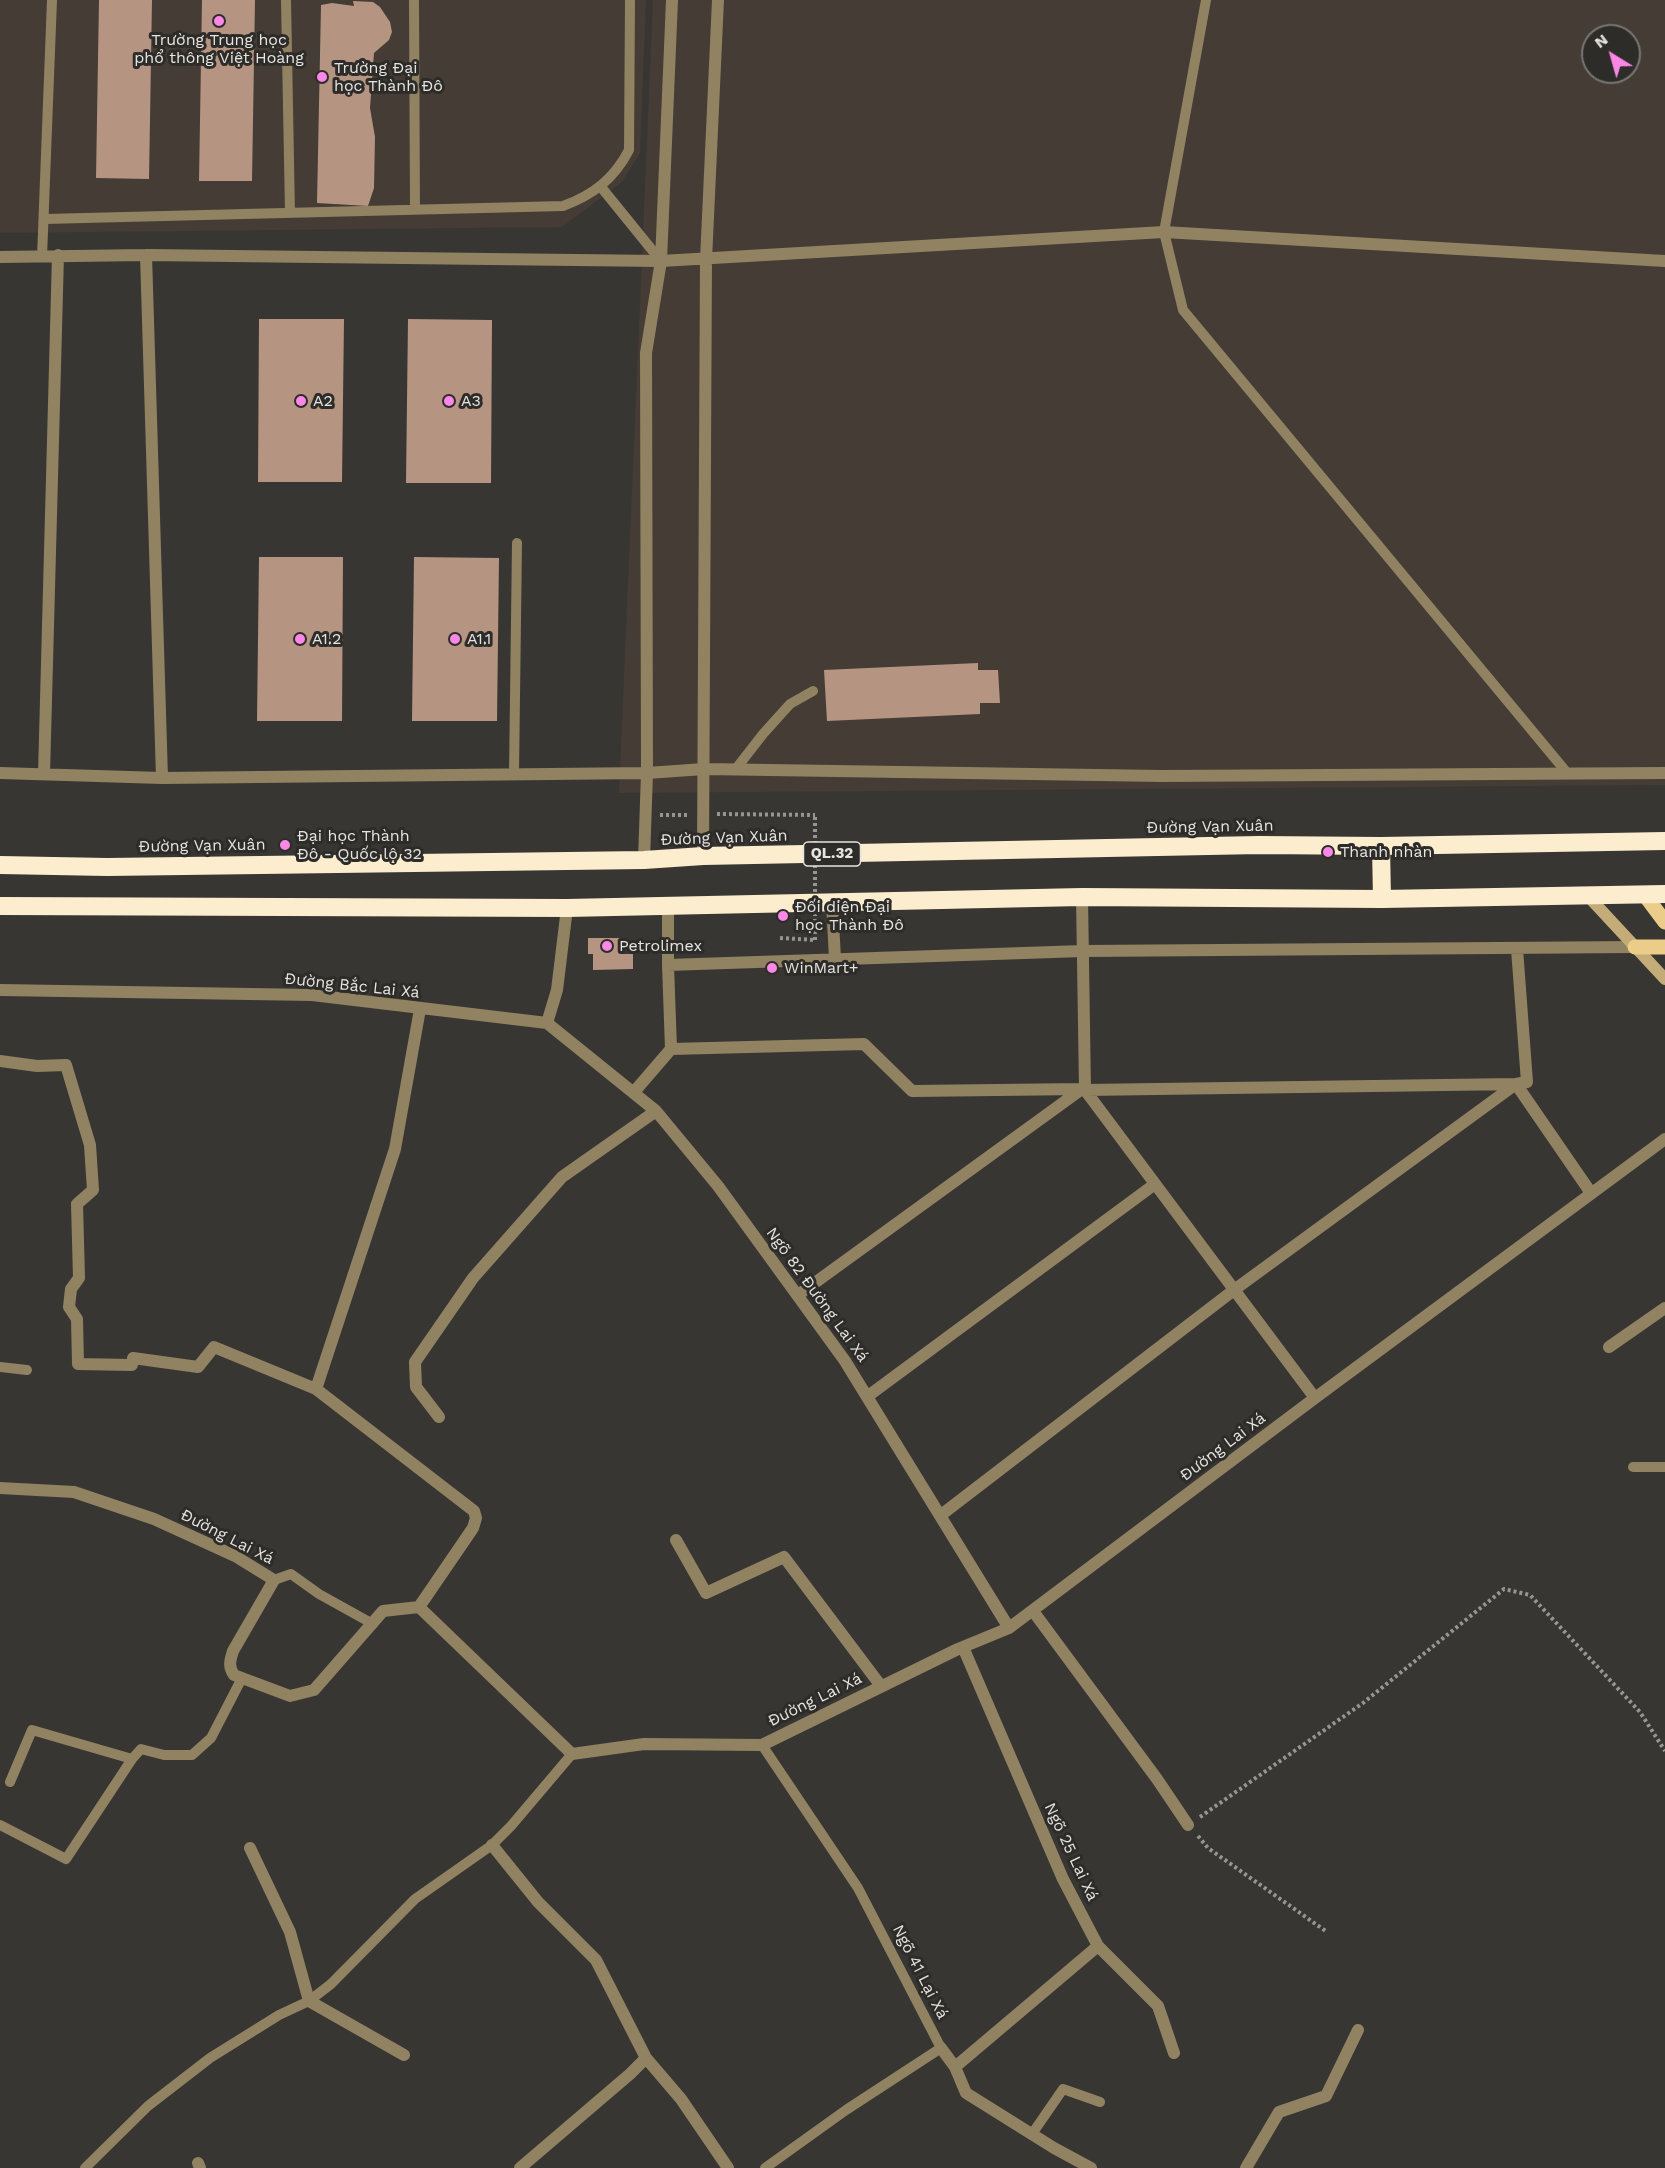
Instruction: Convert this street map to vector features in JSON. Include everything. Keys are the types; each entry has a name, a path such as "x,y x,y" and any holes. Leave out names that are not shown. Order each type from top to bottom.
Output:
{"highway":[{"name":"Đường Vạn Xuân","path":"0,865 106,867 644,860 703,856 1247,845 1381,846 1665,841"},
{"path":"1381,846 1382,899"},
{"path":"0,906 567,908 1082,897 1382,899 1665,894"}],"main road":[{"path":"1644,894 1665,922"},
{"path":"1587,895 1665,979"},
{"path":"1635,947 1665,947"}],"street":[{"path":"644,860 646,353 661,261 672,0"},
{"path":"703,856 706,260 718,0"},
{"path":"0,256 146,255 661,261 1164,232 1665,261"},
{"path":"44,774 58,255"},
{"path":"146,255 162,778"},
{"path":"0,773 162,778 646,772 704,769 1162,776 1665,773"},
{"path":"1082,897 1084,1090 1315,1398"},
{"path":"832,902 835,959"},
{"path":"634,1092 671,1049 668,906"},
{"path":"548,1023 556,990 567,908"},
{"path":"668,965 1083,951 1635,947"},
{"path":"671,1049 864,1044 912,1091 1516,1084 1527,1082 1517,949"},
{"name":"Đường Bắc Lai Xá","path":"0,990 312,995 548,1023"},
{"path":"316,1389 394,1149 420,1009"},
{"name":"Ngõ 82 Đường Lai Xá","path":"548,1023 656,1111 718,1186 868,1396 1010,1628"},
{"path":"0,1061 37,1066 66,1065 90,1145 93,1190 77,1204 79,1278 71,1289 69,1307 77,1319 78,1364 132,1361 198,1367 214,1347 316,1389 474,1511 476,1518 473,1528 419,1607 383,1611 314,1690 290,1696 242,1678"},
{"path":"1516,1084 1591,1193"},
{"path":"941,1515 1234,1290 1516,1084"},
{"path":"798,1295 1084,1090"},
{"path":"440,1417 416,1387 415,1362 473,1278 562,1177 656,1111"},
{"name":"Đường Lai Xá","path":"572,1754 644,1744 762,1745 963,1647 1010,1628 1315,1398 1665,1139"},
{"path":"868,1396 1155,1184"},
{"path":"1609,1347 1665,1308"},
{"name":"Đường Lai Xá","path":"0,1488 75,1492 154,1519 235,1556 274,1580 230,1662 230,1669 234,1675 242,1678"},
{"path":"676,1540 706,1593 784,1557 881,1686"},
{"path":"419,1607 572,1754"},
{"path":"1033,1611 1157,1779 1188,1825"},
{"name":"Ngõ 25 Lai Xá","path":"963,1647 1063,1879 1098,1946 1158,2006 1174,2053"},
{"path":"492,1845 538,1902 596,1960 646,2058 681,2099 728,2168"},
{"path":"250,1848 290,1932 309,2001 404,2055"},
{"path":"955,2067 1098,1946"},
{"path":"1246,2168 1279,2112 1326,2096 1358,2030"},
{"name":"Ngõ 41 Lại Xá","path":"941,2048 955,2067 966,2093 1091,2168"},
{"path":"520,2168 646,2058"}],"lane":[{"path":"42,256 52,0"},
{"path":"286,0 290,213"},
{"path":"414,0 415,209"},
{"path":"45,219 563,206 584,199 601,187 620,167 628,150 630,0"},
{"path":"1206,0 1164,232 1183,310 1568,774"},
{"path":"601,187 661,261"},
{"path":"514,774 517,543"},
{"path":"735,770 790,704 813,691"},
{"path":"0,1367 27,1370"},
{"path":"1633,1467 1665,1467"},
{"path":"274,1580 291,1574 319,1594 373,1624"},
{"path":"0,1825 66,1859 132,1759 141,1749 164,1755 192,1755 211,1738 242,1678"},
{"path":"10,1782 33,1730 132,1759"},
{"name":"Ngõ 41 Lại Xá","path":"762,1745 858,1888 941,2048"},
{"path":"85,2168 148,2106 210,2058 279,2015 309,2001 331,1984 415,1899 492,1845 572,1754"},
{"path":"765,2168 846,2110 941,2048"},
{"path":"1032,2134 1063,2089 1100,2102"}],"path":[{"path":"776,813 815,815 815,940 780,938"},
{"path":"1327,1932 1208,1848 1188,1825 1363,1703 1504,1589 1530,1594 1640,1712 1665,1751"}],"shaded area":[{"name":"Trường Đại học Thành Đô","path":"0,0 646,0 640,153 622,182 562,227 0,233"},
{"path":"653,0 1665,0 1665,785 619,793"}],"building":[{"path":"99,0 152,0 149,179 96,178"},
{"path":"202,0 255,0 252,181 199,181"},
{"path":"353,1 373,2 380,7 390,22 392,32 389,40 374,53 370,108 375,137 374,188 368,206 317,203 321,5 332,3 354,6"},
{"name":"A2","path":"259,319 344,319 342,482 258,482"},
{"name":"A3","path":"408,319 492,320 491,483 406,483"},
{"name":"A1.2","path":"259,557 343,557 342,721 257,721"},
{"name":"A1.1","path":"414,557 499,558 497,721 412,721"},
{"path":"978,663 978,670 998,670 1000,703 980,703 980,714 827,721 824,670"},
{"path":"588,938 621,938 621,954 633,954 633,969 593,970 593,954 588,954"}],"place":[{"name":"Trường Trung học phổ thông Việt Hoàng","path":"219,21"},
{"name":"Trường Đại học Thành Đô","path":"322,77"},
{"name":"A2","path":"301,401"},
{"name":"A3","path":"449,401"},
{"name":"A1.2","path":"300,639"},
{"name":"A1.1","path":"455,639"},
{"name":"Đại học Thành Đô - Quốc lộ 32","path":"285,845"},
{"name":"Thanh nhàn","path":"1328,852"},
{"name":"Đối diện Đại học Thành Đô","path":"783,916"},
{"name":"Petrolimex","path":"607,946"},
{"name":"WinMart+","path":"772,968"}]}
